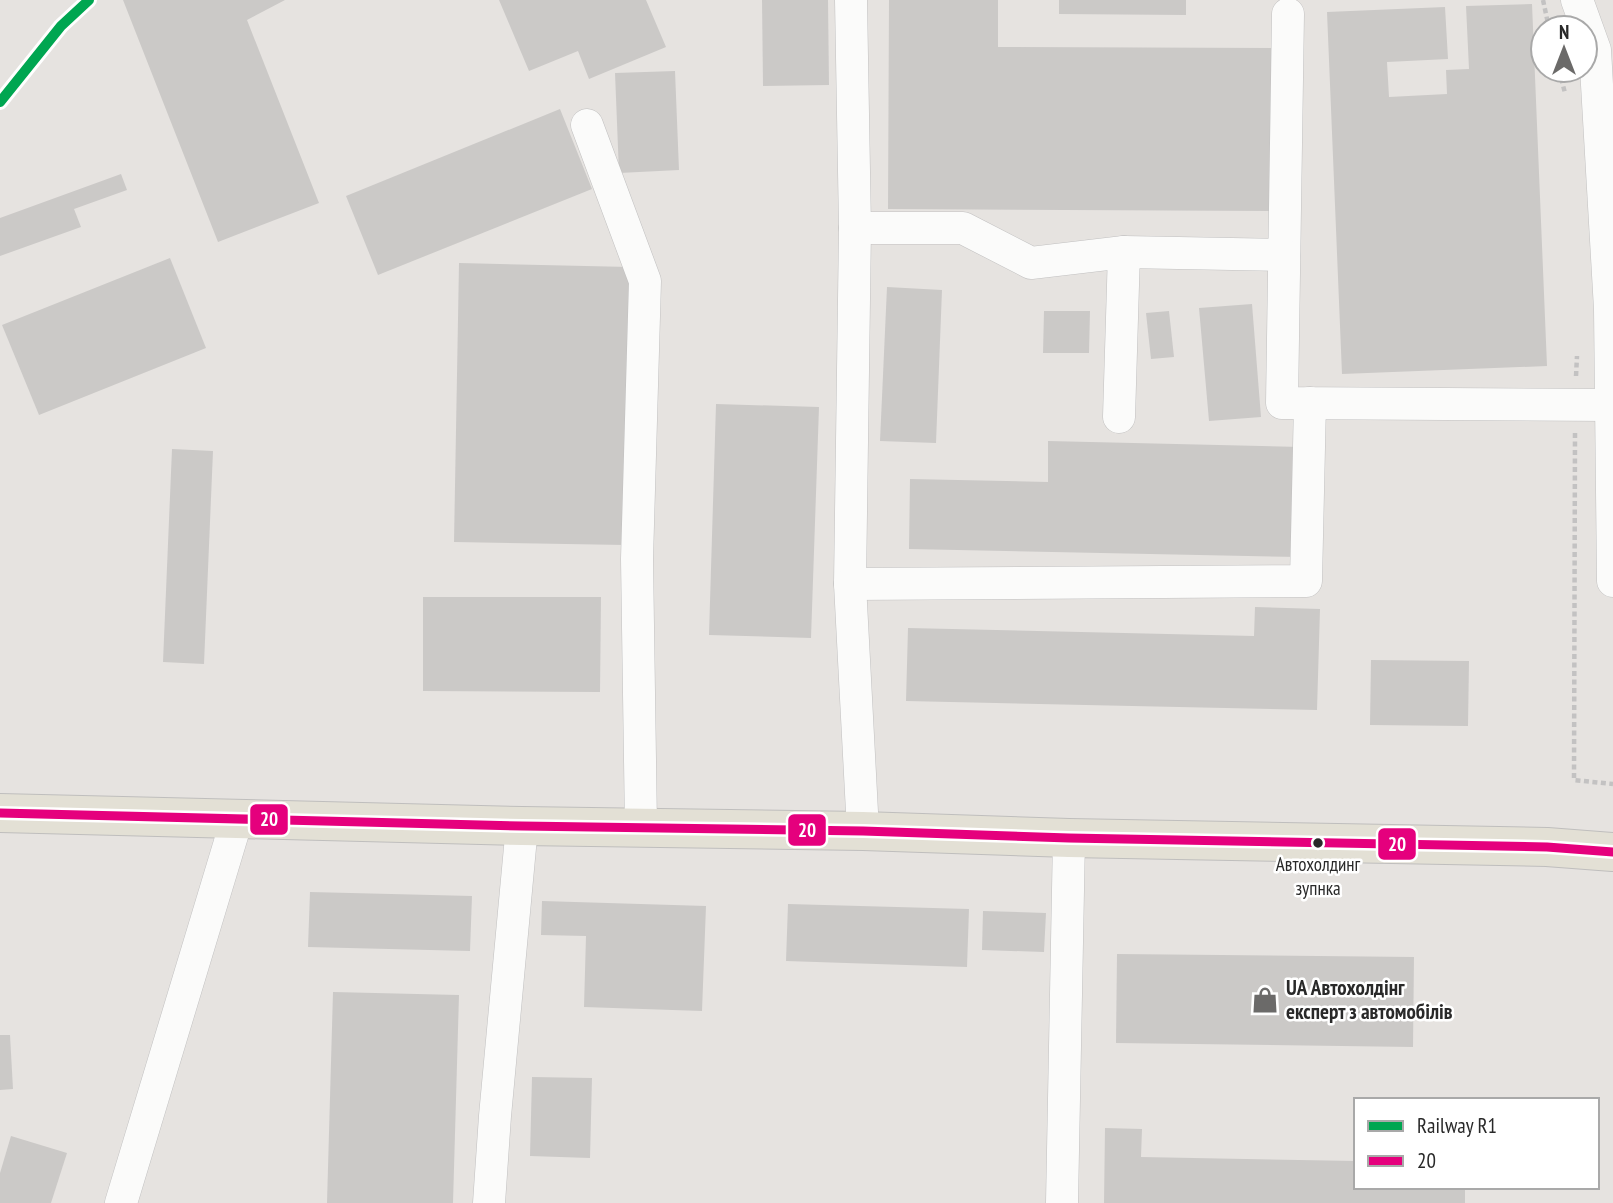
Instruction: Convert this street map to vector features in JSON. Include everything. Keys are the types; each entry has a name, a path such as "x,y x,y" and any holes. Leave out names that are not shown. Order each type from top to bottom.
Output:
{"main road":[{"path":"0,813 1547,847 1613,852"}],"street":[{"path":"850,0 855,228 849,584 863,831"},
{"path":"1577,0 1595,50 1611,301 1613,581"},
{"path":"1288,14 1282,403 1610,405"},
{"path":"587,125 645,281 637,559 641,827"},
{"path":"855,228 962,228 1031,263 1124,252 1284,255"},
{"path":"1119,417 1124,252"},
{"path":"849,584 1306,581 1310,403"},
{"path":"121,1203 237,819"},
{"path":"489,1203 522,826"},
{"path":"1062,1203 1069,838"}],"path":[{"path":"1562,84 1567,102"},
{"path":"1577,353 1574,780 1613,783"}],"building":[{"path":"123,0 285,0 247,20 319,203 218,242"},
{"path":"499,0 646,0 666,47 589,79 578,51 529,71"},
{"path":"762,0 828,0 829,85 763,86"},
{"path":"889,0 998,0 998,47 1273,48 1272,211 888,209"},
{"path":"1059,0 1186,0 1186,15 1059,14"},
{"path":"1532,4 1532,14 1529,14 1529,84 1535,84 1547,366 1342,374 1327,12 1445,7 1448,59 1387,62 1389,97 1447,94 1446,70 1469,69 1466,6"},
{"path":"675,71 679,170 619,173 615,73"},
{"path":"560,109 592,189 378,275 346,196"},
{"path":"121,174 127,190 74,209 81,227 0,256 0,218"},
{"path":"170,258 206,348 39,415 2,325"},
{"path":"459,263 630,267 625,545 454,542"},
{"path":"887,287 942,290 936,443 880,441"},
{"path":"1252,304 1261,417 1209,421 1199,308"},
{"path":"1044,311 1090,311 1089,353 1043,353"},
{"path":"1169,311 1174,357 1151,359 1146,313"},
{"path":"716,404 819,407 811,638 709,635"},
{"path":"1048,441 1301,447 1299,557 909,549 910,479 1048,482"},
{"path":"172,449 213,451 204,664 163,662"},
{"path":"423,597 601,597 600,692 423,691"},
{"path":"1255,607 1320,609 1317,710 906,701 908,628 1254,636"},
{"path":"1371,660 1469,661 1468,726 1370,725"},
{"path":"310,892 472,896 470,951 308,947"},
{"path":"542,901 706,906 702,1011 584,1007 586,936 541,935"},
{"path":"788,904 969,909 967,967 786,961"},
{"path":"983,911 1046,913 1044,952 982,950"},
{"name":"UA Автохолдінг експерт з автомобілів","path":"1117,954 1414,957 1413,1047 1116,1043"},
{"path":"333,992 459,995 453,1203 327,1203"},
{"path":"0,1035 10,1035 13,1089 0,1090"},
{"path":"532,1077 592,1078 590,1158 530,1156"},
{"path":"1105,1128 1142,1129 1141,1157 1354,1161 1354,1189 1465,1189 1465,1203 1104,1203"},
{"path":"11,1136 67,1153 51,1203 0,1203 0,1173"}],"rail line":[{"name":"R1","path":"0,102 61,26 89,0"}],"transit line":[{"name":"20","path":"0,813 1547,847 1613,852"}],"place":[{"name":"Автохолдинг зупнка","path":"1318,843"},
{"name":"UA Автохолдінг експерт з автомобілів","path":"1265,1000"}]}
